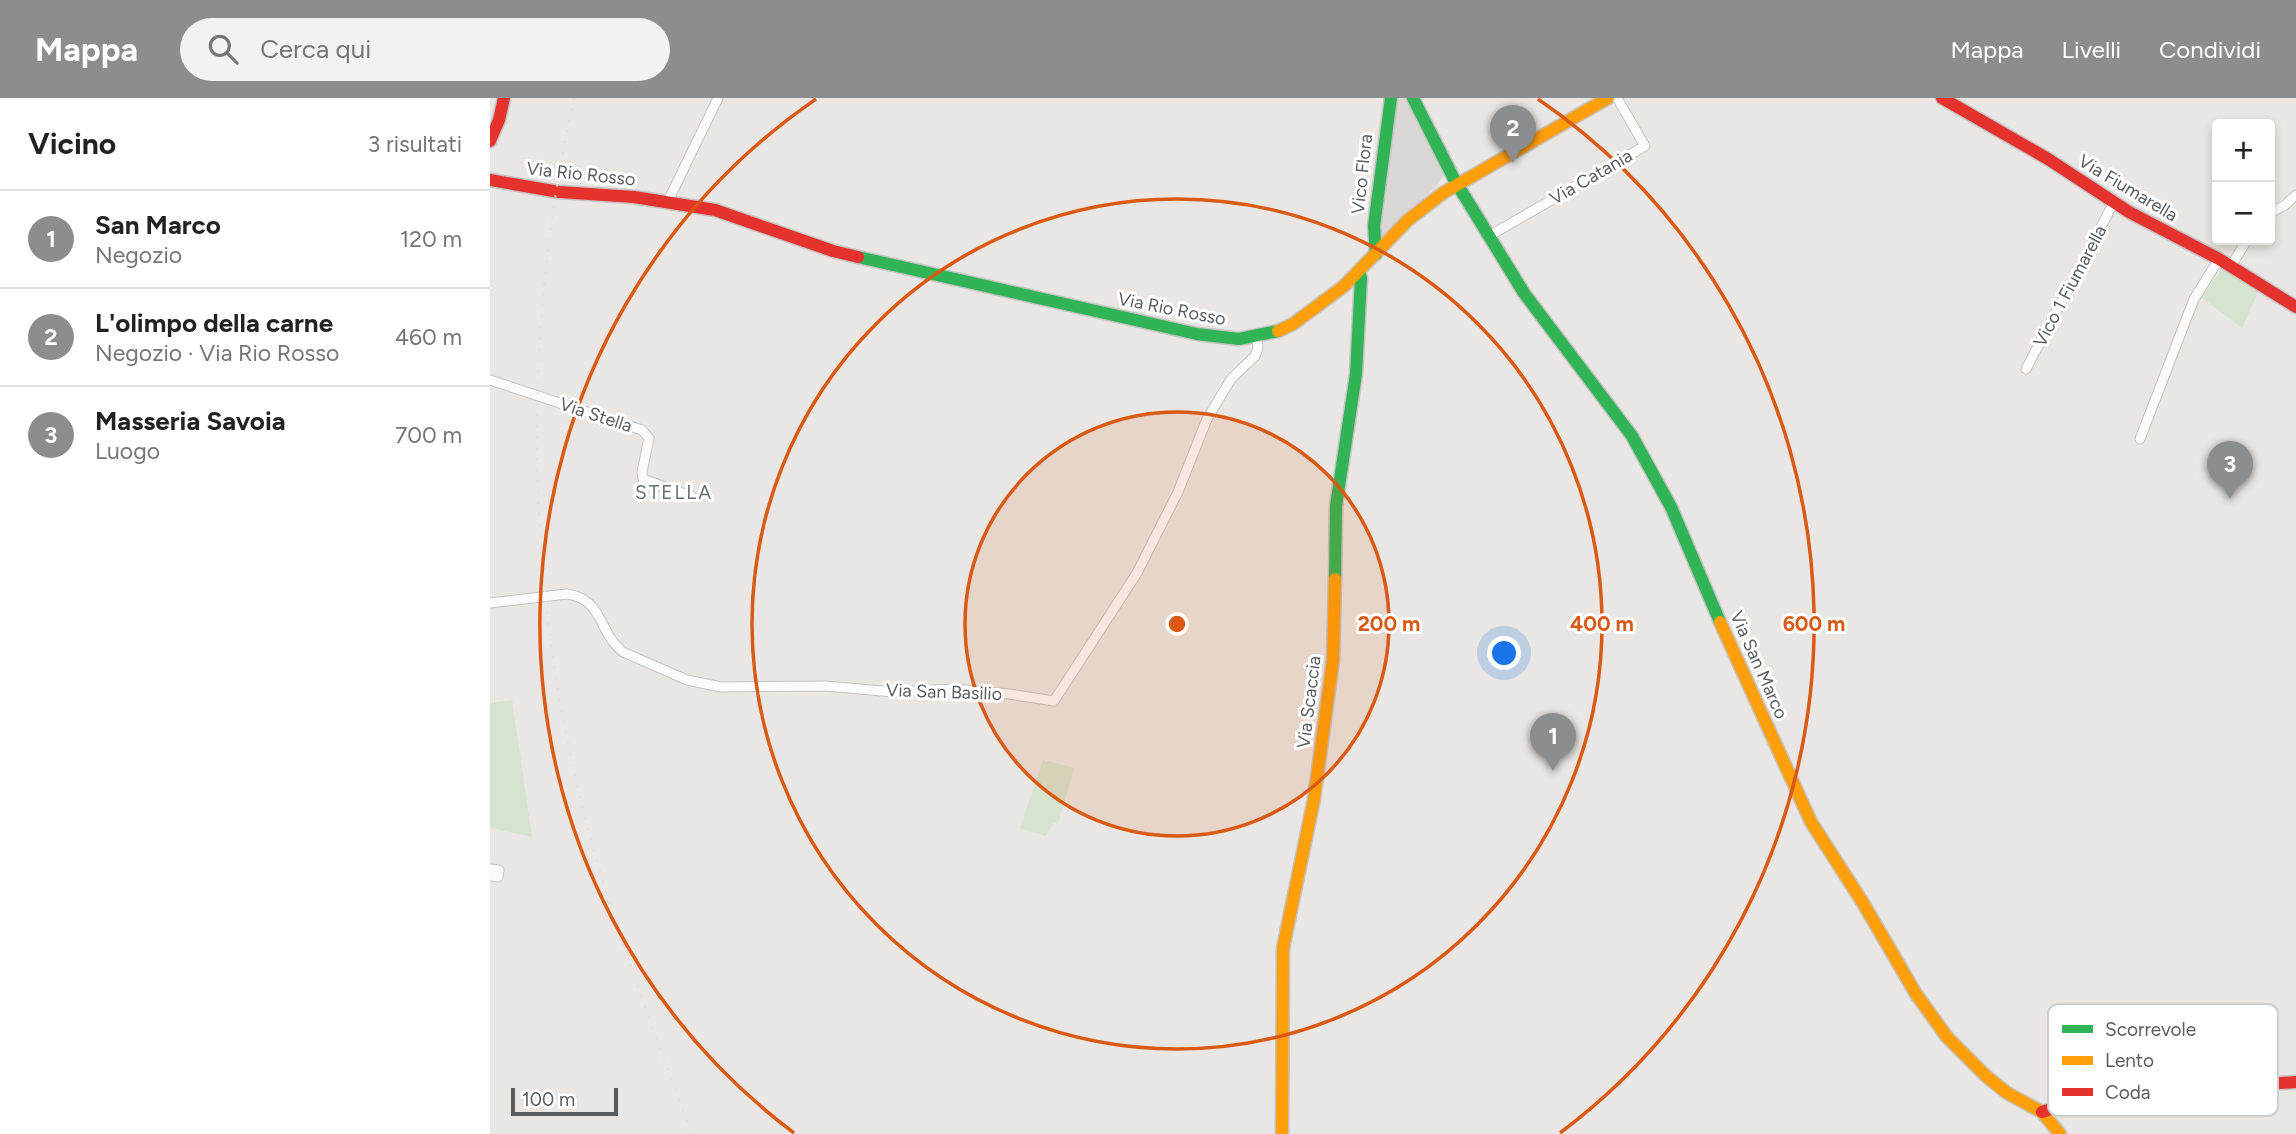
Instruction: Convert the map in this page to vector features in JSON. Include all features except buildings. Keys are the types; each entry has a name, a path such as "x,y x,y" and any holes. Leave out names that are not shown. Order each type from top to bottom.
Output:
{"street":[{"path":"490,141 499,120 503,98"},
{"path":"668,201 718,98"},
{"name":"Vico Flora","path":"1376,254 1373,247 1374,223 1391,98"},
{"name":"Via San Marco","path":"1413,98 1457,184 1524,293 1632,436 1671,507 1732,650 1811,822 1863,903 1916,994 1947,1037 1986,1076 2007,1093 2042,1112 2060,1134"},
{"name":"Via Rio Rosso","path":"490,180 559,192 668,201 715,210 833,251 1095,312 1239,340 1257,337 1293,324 1344,286 1408,220 1457,184 1608,98"},
{"name":"Via Catania","path":"1489,236 1645,146 1617,98"},
{"name":"Via Fiumarella","path":"1942,98 2048,159 2114,202 2219,260 2296,307"},
{"path":"2275,210 2296,195"},
{"name":"Vico 1 Fiumarella","path":"2026,369 2114,202"},
{"path":"2231,267 2244,245"},
{"path":"2140,439 2194,299 2219,260"},
{"name":"Via Scaccia","path":"1282,1134 1283,948 1314,799 1333,660 1336,506 1356,374 1362,278 1359,272"},
{"name":"Via San Basilio","path":"490,603 578,595 595,608 612,640 623,652 687,680 703,684 721,687 826,686 893,692 954,689 1055,701 1137,573 1178,492 1206,419 1231,379 1255,356 1258,348 1257,337"},
{"name":"Via Stella","path":"490,380 642,430 649,438 643,478 693,497"},
{"path":"490,869 499,870 498,877 490,876"},
{"path":"2278,1083 2296,1082"},
{"path":"2042,1112 2048,1110"}],"shaded area":[{"path":"1394,98 1408,98 1441,160 1444,174 1438,185 1379,239 1380,230 1377,224"}],"green space":[{"path":"2222,269 2259,290 2242,328 2201,297"},
{"path":"512,700 532,837 490,828 490,703"},
{"path":"1043,760 1074,768 1058,824 1053,823 1046,836 1020,828"}],"railway":[{"path":"574,98 556,191 544,285 538,379 537,474 543,568 554,662 570,755 593,847 627,955 692,1134"}],"traffic: fast":[{"path":"1376,254 1374,226 1391,98"},
{"path":"1413,98 1454,179 1524,293 1632,436 1671,507 1720,622"},
{"path":"858,257 1197,334 1239,339 1278,331"},
{"path":"1335,579 1336,506 1356,374 1361,278 1359,272"}],"traffic: slow":[{"path":"1278,331 1293,324 1344,286 1408,220 1443,193 1608,98"},
{"path":"1282,1134 1283,948 1314,799 1333,660 1335,579"},
{"path":"1720,622 1811,822 1863,903 1916,994 1947,1037 1986,1076 2007,1093 2042,1112 2060,1134"}],"traffic: jam":[{"path":"490,141 504,98"},
{"path":"1942,98 2048,159 2129,212 2219,259 2296,307"},
{"path":"490,180 559,192 634,197 715,210 833,251 858,257"},
{"path":"2278,1083 2296,1082"},
{"path":"2042,1112 2048,1110"}],"place":[{"name":"L'olimpo della carne","path":"1513,163"},
{"name":"Masseria Savoia","path":"2230,499"},
{"name":"San Marco","path":"1553,771"}],"district":[{"name":"STELLA","path":"674,492"}]}
